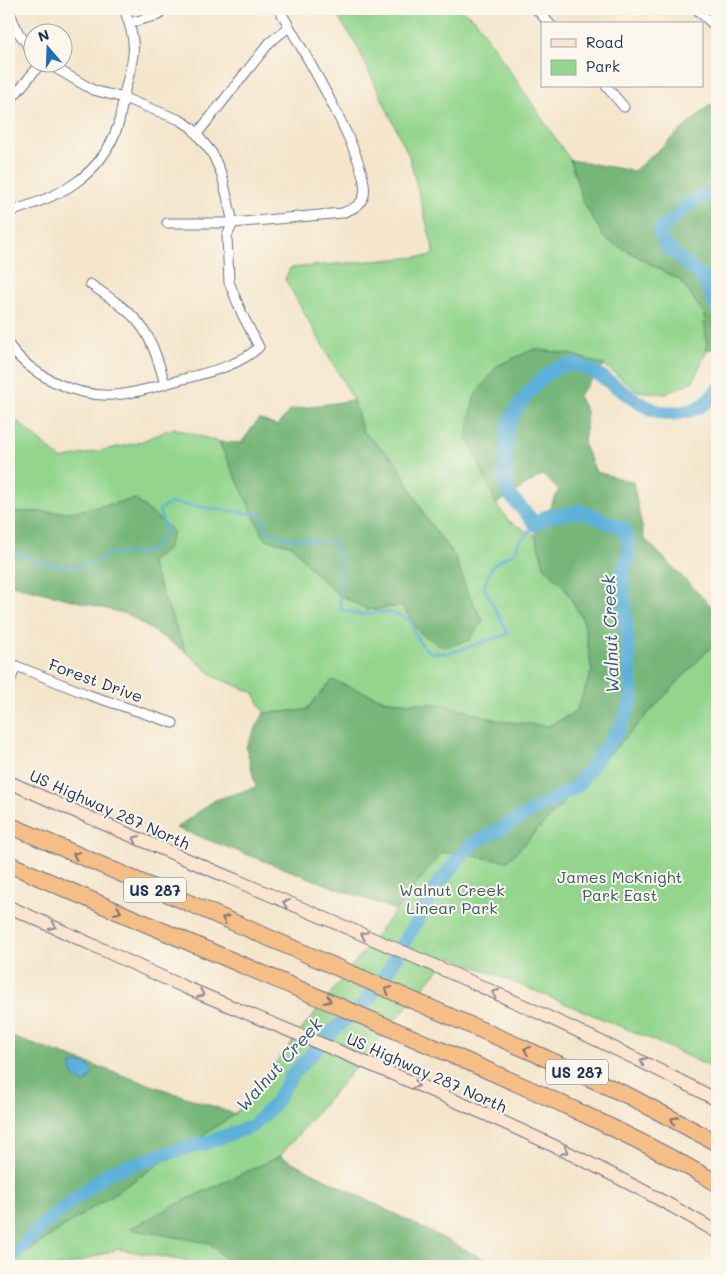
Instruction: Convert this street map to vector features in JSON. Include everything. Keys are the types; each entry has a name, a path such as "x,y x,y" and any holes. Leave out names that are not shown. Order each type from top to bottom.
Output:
{"highway":[{"name":"US 287","path":"9,825 631,1097 717,1143"},
{"name":"US 287","path":"9,864 560,1102 672,1157 717,1183"},
{"path":"672,1157 683,1170 717,1194"}],"main road":[{"name":"US Highway 287 North","path":"9,782 147,844 440,968 640,1059 717,1100"},
{"name":"US Highway 287 North","path":"9,906 186,988 372,1066 590,1162 666,1201 717,1232"}],"street":[{"path":"9,212 61,194 92,168 108,146 118,126 134,45 124,9"},
{"path":"167,223 233,223 342,213 354,208 364,195 366,186 348,135 279,9"},
{"path":"536,9 548,22"},
{"path":"696,9 717,28"},
{"path":"9,11 22,37"},
{"path":"129,23 159,14"},
{"path":"197,134 270,42 289,27"},
{"path":"9,102 35,72"},
{"path":"9,345 27,364 45,377 64,386 84,392 111,396 208,372 248,357 259,346 242,314 229,282 227,236 233,223 222,175 212,153 197,134 180,120 124,98 93,90 62,72"},
{"path":"608,88 624,107"},
{"path":"90,284 140,321 155,348 165,384"},
{"path":"9,684 12,664"},
{"name":"Forest Drive","path":"12,664 89,695 173,723"}],"green space":[{"path":"333,9 460,9 475,19 570,160 583,201 604,238 681,281 704,314 707,350 693,381 666,394 637,391 604,365 570,354 496,504 510,522 535,535 545,568 564,587 584,622 592,671 576,712 548,726 500,721 446,705 387,701 332,680 306,710 264,713 254,693 215,677 186,652 150,562 167,550 173,531 135,499 72,512 9,512 9,414 61,459 137,443 174,428 219,442 265,539 293,546 313,571 368,610 402,606 420,633 483,621 468,594 455,557 426,518 395,460 363,432 353,399 285,279 290,268 429,256 434,252 409,156 356,44"},
{"path":"710,105 717,111 717,348 707,350 704,314 681,281 604,238 583,201 570,160 634,171"},
{"path":"534,349 570,354 604,365 578,396 587,413 584,445 596,472 633,482 644,538 717,612 717,641 508,861 442,852 395,910 176,828 215,800 256,787 246,747 264,713 306,710 332,680 387,701 446,705 500,721 548,726 576,712 592,671 584,622 564,587 545,568 535,535 559,490 542,475 496,504 467,435 474,397 497,366"},
{"path":"353,400 363,432 395,460 426,518 455,557 468,594 483,621 468,641 443,647 420,633 402,606 368,610 336,593 313,571 293,546 265,539 219,442 241,443 259,419 277,426 290,410"},
{"path":"135,499 173,531 167,550 150,562 186,652 127,614 9,584 9,512 72,512"},
{"path":"717,641 717,1070 644,1036 450,956 280,1156 173,1206 130,1229 210,1243 232,1266 198,1266 192,1262 117,1249 66,1266 9,1266 9,1263 235,1114 442,852 508,861"},
{"path":"9,1036 235,1114 9,1263"},
{"path":"280,1156 498,1266 232,1266 210,1243 129,1229 173,1206"}],"water":[{"path":"87,1063 93,1074 85,1084 73,1076 70,1064"}],"waterway":[{"name":"Walnut Creek","path":"717,194 697,198 659,230 664,244 703,278 717,308"},
{"name":"Walnut Creek","path":"9,1260 46,1222 108,1173 253,1126 275,1103 292,1075 335,1029 366,1002 388,971 436,887 469,846 577,786 619,729 632,700 622,572 629,551 628,540 624,529 581,511 546,517 535,525 510,494 505,482 508,425 527,394 546,375 557,368 568,365 579,366 592,371 642,404 655,410 669,413 684,412 699,407 707,402 717,390"},
{"path":"9,549 56,566 76,567 89,564 111,554 138,553 155,547 166,532 159,510 171,503 262,515 266,531 275,535 335,544 340,561 340,609 360,615 379,612 395,614 408,619 420,643 431,653 450,653 508,634 484,587 490,569 497,562 514,553 519,542 535,525"}],"park label":[{"name":"James McKnight Park East","path":"620,885"},
{"name":"Walnut Creek Linear Park","path":"452,898"}]}
